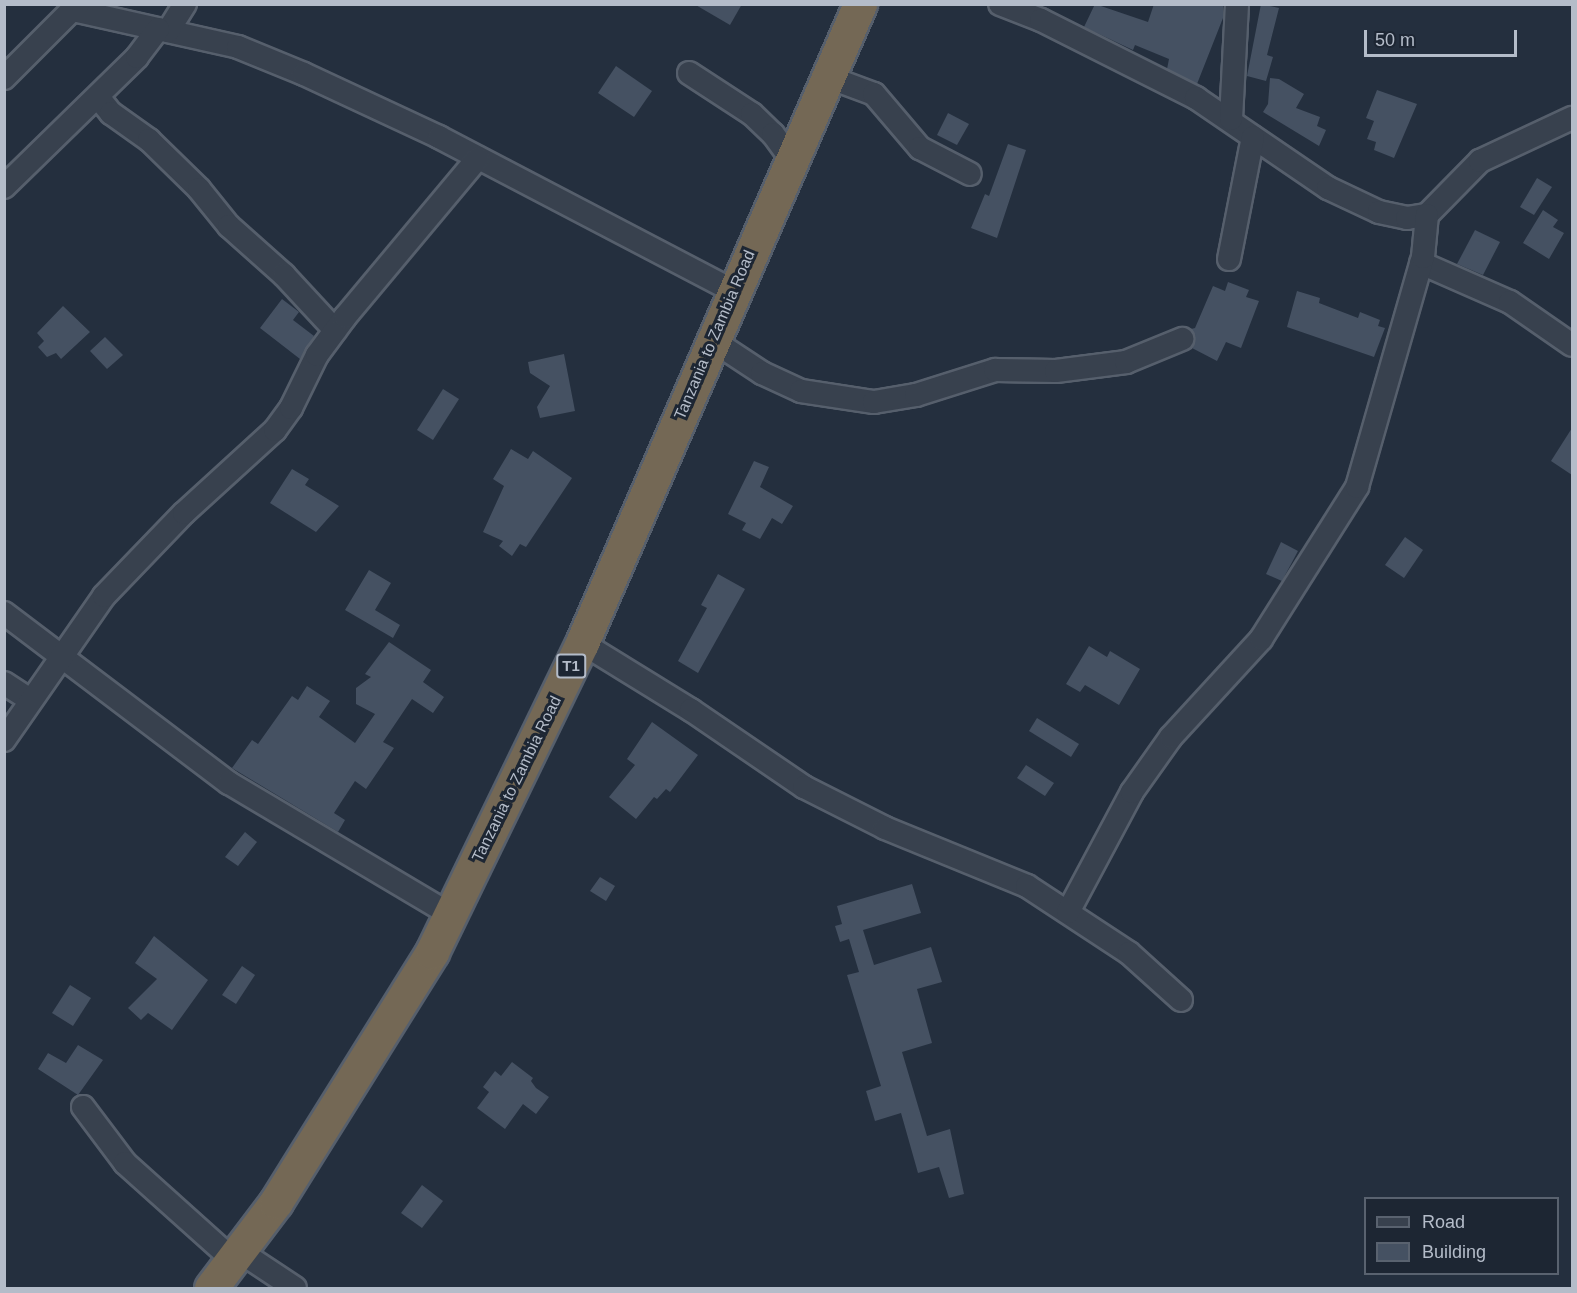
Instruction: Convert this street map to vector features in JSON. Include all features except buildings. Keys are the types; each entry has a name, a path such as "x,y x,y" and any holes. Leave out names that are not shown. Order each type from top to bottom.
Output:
{"highway":[{"name":"Tanzania to Zambia Road","path":"211,1288 276,1202 424,967 451,915 582,643 733,291 860,4"}],"street":[{"path":"4,187 98,97 185,4"},
{"path":"1000,4 1106,52 1231,119 1295,168 1360,205 1407,218 1427,215"},
{"path":"1231,119 1237,4"},
{"path":"4,78 76,7 249,51 352,95 733,291"},
{"path":"689,73 752,114 792,160"},
{"path":"828,77 874,94 920,147 970,174"},
{"path":"98,97 111,113 144,136 199,189 229,226 284,275 335,330"},
{"path":"1068,912 1132,792 1171,737 1261,639 1344,510 1367,461 1420,263 1427,215 1480,161 1572,118"},
{"path":"1229,259 1253,137"},
{"path":"4,740 104,596 184,513 275,430 335,330 409,236 478,158"},
{"path":"1420,263 1510,302 1572,345"},
{"path":"712,340 762,373 801,391 874,402 916,395 995,370 1056,371 1126,362 1182,339"},
{"path":"4,613 229,783 451,915"},
{"path":"582,643 691,710 804,788 885,828 995,870 1068,912 1129,953 1181,1000"},
{"path":"4,683 30,700"},
{"path":"83,1107 125,1163 236,1255 295,1288"}]}
